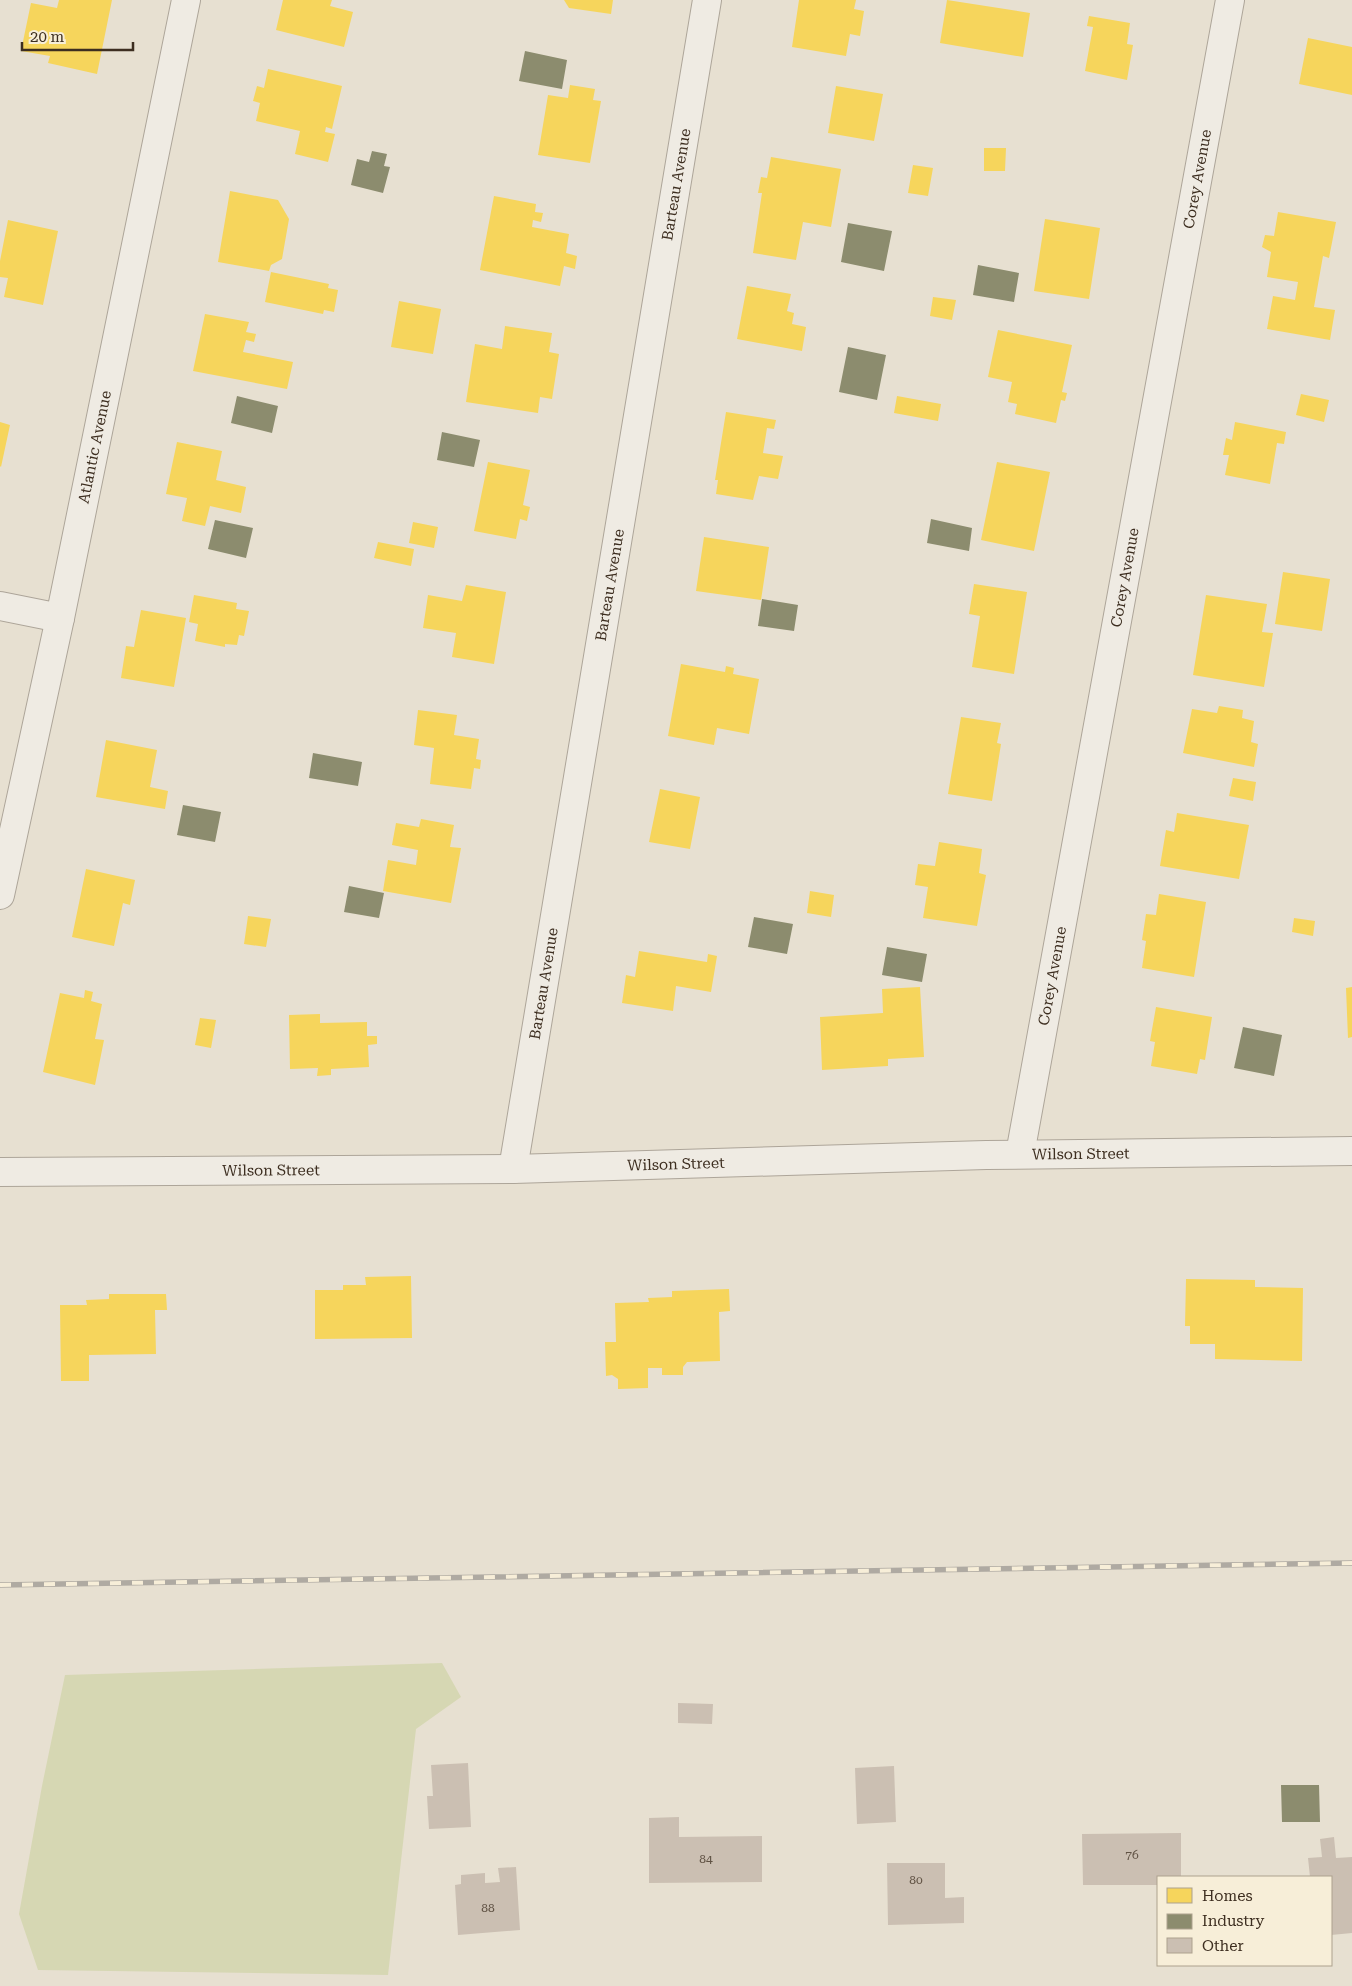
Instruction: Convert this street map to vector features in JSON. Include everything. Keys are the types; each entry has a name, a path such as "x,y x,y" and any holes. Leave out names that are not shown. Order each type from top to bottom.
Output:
{"street":[{"name":"Atlantic Avenue","path":"0,894 60,618 186,0"},
{"name":"Barteau Avenue","path":"513,1169 707,0"},
{"name":"Corey Avenue","path":"1020,1154 1230,0"},
{"path":"0,606 60,618"},
{"name":"Wilson Street","path":"0,1172 513,1169 1020,1154 1352,1151"}],"green space":[{"path":"442,1663 461,1697 416,1729 388,1975 38,1970 19,1914 42,1786 65,1675"}],"building: Homes":[{"path":"59,0 112,0 97,74 48,63 50,56 21,51 31,3 57,8"},
{"path":"283,0 332,0 330,6 353,12 344,47 276,30"},
{"path":"564,0 613,0 611,14 569,8"},
{"path":"799,0 856,0 854,9 864,11 860,36 850,34 846,56 792,47"},
{"path":"947,0 1030,13 1023,57 940,43"},
{"path":"1089,16 1130,23 1127,44 1133,45 1127,80 1085,71 1093,27 1087,26"},
{"path":"1308,38 1352,47 1352,95 1299,84"},
{"path":"268,69 342,86 332,129 326,127 325,132 335,134 328,162 295,154 300,131 256,121 260,103 253,101 257,86 264,88"},
{"path":"570,85 595,89 593,100 601,101 590,163 538,155 548,95 568,98"},
{"path":"836,86 883,94 874,141 828,133"},
{"path":"984,148 1006,148 1005,171 984,171"},
{"path":"771,157 841,169 831,227 803,222 796,260 753,253 762,193 758,193 761,177 767,178"},
{"path":"913,165 933,168 928,196 908,193"},
{"path":"230,191 278,200 289,219 282,259 271,265 269,271 218,262"},
{"path":"494,196 536,204 535,212 543,213 541,222 533,220 532,227 569,234 566,253 577,256 575,269 564,266 560,286 480,270"},
{"path":"1278,212 1336,222 1329,258 1323,256 1314,307 1335,310 1330,340 1267,329 1273,296 1295,300 1298,282 1267,277 1271,252 1262,247 1265,235 1274,236"},
{"path":"1045,219 1100,228 1089,299 1034,291"},
{"path":"8,220 58,231 43,305 4,297 8,278 0,277 0,261"},
{"path":"271,272 329,284 328,288 338,290 334,312 324,310 323,314 265,302"},
{"path":"747,286 791,294 787,311 794,313 792,324 806,327 802,351 737,339"},
{"path":"933,297 956,300 952,320 930,316"},
{"path":"399,301 441,309 433,354 391,347"},
{"path":"205,314 249,322 246,332 256,334 254,342 246,340 243,352 293,362 287,389 193,371"},
{"path":"505,326 552,333 549,352 559,354 552,399 540,397 538,413 466,402 475,344 502,349"},
{"path":"998,330 1072,345 1062,392 1067,393 1065,401 1061,400 1056,423 1015,414 1017,404 1008,402 1012,382 988,377"},
{"path":"1301,394 1329,400 1324,422 1296,415"},
{"path":"897,396 941,404 938,421 894,413"},
{"path":"726,412 776,420 774,429 767,428 763,453 783,456 778,479 759,476 753,500 716,494 718,480 715,480"},
{"path":"0,422 10,425 1,467 0,466"},
{"path":"1235,422 1286,432 1284,444 1277,443 1270,484 1225,475 1229,455 1223,455 1226,438 1232,440"},
{"path":"177,442 222,451 216,480 246,487 241,513 210,506 205,526 182,521 187,498 166,494"},
{"path":"488,462 530,470 523,505 530,507 527,521 520,519 516,539 474,531"},
{"path":"997,462 1050,472 1034,551 981,540"},
{"path":"413,522 438,527 434,548 409,543"},
{"path":"704,537 769,547 761,600 696,591"},
{"path":"378,542 414,549 411,566 374,558"},
{"path":"1283,572 1330,579 1322,631 1275,624"},
{"path":"974,584 1027,592 1014,674 972,667 980,616 969,614"},
{"path":"466,585 506,592 494,664 452,657 456,633 423,628 428,595 462,601"},
{"path":"194,595 237,603 236,609 249,611 244,636 239,635 237,645 225,644 225,647 195,641 198,624 189,622"},
{"path":"1206,595 1267,604 1262,632 1273,633 1264,687 1193,675"},
{"path":"141,610 186,618 174,687 121,678 126,646 134,647"},
{"path":"681,664 725,672 726,666 734,668 733,674 759,679 749,734 717,728 714,745 668,736"},
{"path":"1219,706 1243,710 1242,718 1254,721 1251,742 1258,744 1254,767 1183,753 1192,709 1217,713"},
{"path":"418,710 457,715 454,735 479,739 476,759 481,760 480,769 474,768 471,789 430,784 434,748 414,745"},
{"path":"961,717 1001,723 997,743 1001,744 992,801 948,794"},
{"path":"106,740 157,750 150,787 168,791 165,809 96,797"},
{"path":"1233,778 1256,782 1253,801 1229,796"},
{"path":"660,789 700,797 690,849 649,842"},
{"path":"1177,813 1249,825 1239,879 1160,866 1166,830 1174,832"},
{"path":"421,819 454,825 450,847 461,848 451,903 383,891 388,860 416,865 418,850 392,845 396,823 419,827"},
{"path":"939,842 982,849 979,873 986,875 977,926 923,918 928,887 915,885 918,864 935,866"},
{"path":"86,869 135,880 130,905 123,903 114,946 72,937"},
{"path":"810,891 834,895 831,917 807,913"},
{"path":"1159,894 1206,902 1194,977 1142,968 1146,941 1142,940 1146,914 1156,915"},
{"path":"248,916 271,919 266,947 244,944"},
{"path":"1294,918 1315,921 1313,936 1292,932"},
{"path":"639,951 707,962 708,954 717,956 711,992 676,986 673,1011 622,1003 626,975 635,977"},
{"path":"920,987 924,1057 888,1059 888,1066 822,1070 820,1017 883,1013 882,989"},
{"path":"1352,987 1352,1037 1348,1038 1346,988"},
{"path":"85,990 93,992 91,1001 102,1004 95,1039 104,1040 95,1085 43,1072 60,993 84,998"},
{"path":"1156,1007 1212,1017 1205,1060 1200,1059 1197,1074 1151,1066 1155,1042 1150,1041"},
{"path":"320,1014 320,1023 367,1022 367,1036 377,1036 377,1044 368,1045 369,1067 331,1069 331,1075 317,1076 318,1068 290,1069 289,1015"},
{"path":"200,1018 216,1020 211,1048 195,1045"},
{"path":"411,1276 412,1338 315,1339 315,1290 343,1290 343,1285 366,1285 365,1277"},
{"path":"1186,1279 1255,1280 1255,1287 1303,1288 1302,1361 1215,1359 1215,1344 1190,1344 1190,1326 1185,1326"},
{"path":"729,1289 730,1311 719,1312 720,1361 687,1362 683,1367 683,1375 662,1375 662,1368 648,1368 648,1388 618,1389 618,1379 612,1375 606,1376 605,1342 616,1342 615,1303 649,1302 648,1298 672,1297 672,1291"},
{"path":"109,1294 166,1294 167,1310 155,1310 156,1354 89,1355 89,1381 61,1381 60,1305 87,1305 86,1300 109,1299"}],"building: Industry":[{"path":"525,51 567,60 562,89 519,81"},
{"path":"372,151 387,154 384,166 390,167 383,193 351,185 357,159 369,162"},
{"path":"848,223 892,231 884,271 841,262"},
{"path":"978,265 1019,273 1014,302 973,295"},
{"path":"848,347 886,355 877,400 839,392"},
{"path":"237,396 278,406 272,433 231,423"},
{"path":"442,432 480,440 474,467 437,460"},
{"path":"931,519 972,528 969,551 927,543"},
{"path":"215,520 253,528 246,558 208,549"},
{"path":"762,599 798,605 794,631 758,626"},
{"path":"313,753 362,762 358,786 309,778"},
{"path":"183,805 221,812 215,842 177,835"},
{"path":"349,886 384,893 379,918 344,912"},
{"path":"754,917 793,924 787,954 748,947"},
{"path":"887,947 927,954 922,982 882,975"},
{"path":"1243,1027 1282,1035 1274,1076 1234,1068"},
{"path":"1281,1785 1319,1785 1320,1822 1282,1822"}],"building: Other":[{"path":"678,1703 713,1704 712,1724 678,1723"},
{"path":"468,1763 471,1827 429,1829 427,1796 433,1796 431,1765"},
{"path":"894,1766 896,1822 857,1824 855,1768"},
{"path":"679,1817 679,1837 762,1836 762,1882 649,1883 649,1818"},
{"path":"1181,1833 1181,1876 1157,1876 1157,1885 1083,1885 1082,1834"},
{"path":"1334,1837 1336,1858 1352,1857 1352,1933 1332,1935 1332,1876 1310,1876 1308,1858 1322,1857 1320,1839"},
{"path":"887,1863 945,1863 945,1898 964,1897 964,1923 888,1925"},
{"path":"516,1867 520,1930 458,1935 455,1885 461,1884 461,1875 485,1873 485,1883 500,1882 498,1868"}],"railway":[{"path":"0,1585 1352,1563"}]}
